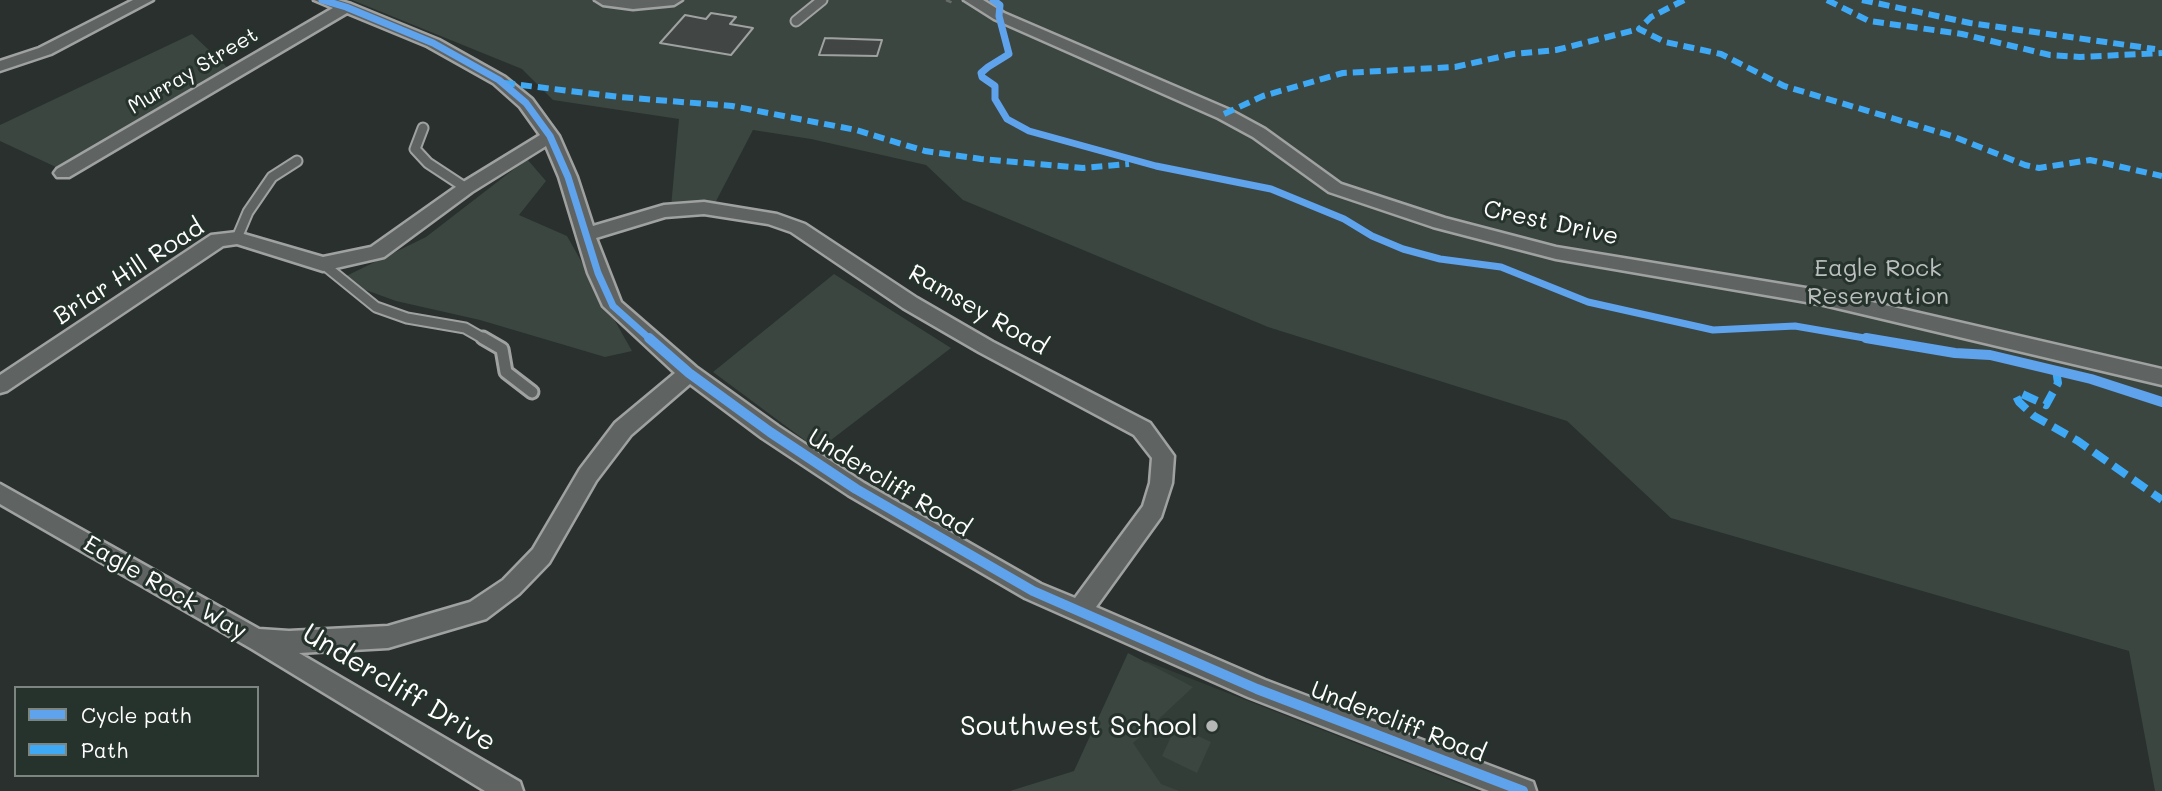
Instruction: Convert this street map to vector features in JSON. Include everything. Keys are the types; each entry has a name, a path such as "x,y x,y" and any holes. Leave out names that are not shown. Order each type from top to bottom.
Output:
{"street":[{"path":"0,66 34,55 145,0"},
{"name":"Undercliff Road","path":"322,0 346,7 433,43 499,80 526,103 550,136 568,177 598,273 613,306 689,373 770,432 856,489 1033,591 1257,689 1523,791"},
{"path":"603,0 634,4 674,0"},
{"name":"Crest Drive","path":"972,0 999,16 1224,114 1259,133 1335,188 1440,223 1556,253 1824,298 2162,377"},
{"name":"Murray Street","path":"62,173 346,7"},
{"name":"Briar Hill Road","path":"0,385 218,240 237,238 323,264 363,256 387,247 466,188 550,136"},
{"name":"Ramsey Road","path":"586,235 664,211 704,208 771,218 798,228 910,303 986,347 1142,429 1163,456 1161,483 1153,510 1080,611"},
{"name":"Eagle Rock Way","path":"0,493 256,640 289,642 388,636 477,611 511,587 541,555 588,475 623,429 689,373"},
{"name":"Undercliff Drive","path":"256,640 510,791"}],"lane":[{"path":"796,21 822,0"},
{"path":"424,128 415,149 428,163 466,188"},
{"path":"237,238 248,212 272,177 297,161"},
{"path":"323,264 376,307 407,318 465,328 502,349 506,372 532,392"}],"shaded area":[{"name":"Southwest School","path":"1146,661 1478,791 1079,791"}],"green space":[{"name":"Eagle Rock Reservation","path":"352,0 2162,0 2162,791 2155,791 2129,651 1671,518 1567,421 1268,327 963,200 926,165 811,139 753,130 714,205 671,207 679,119 553,100 522,69"},
{"path":"192,34 228,68 58,168 0,141 0,125"},
{"path":"527,159 546,181 519,215 567,236 632,351 605,357 480,320 396,301 338,280 426,237"},
{"path":"834,274 951,348 818,450 713,372"},
{"path":"1128,653 1193,687 1133,743 1161,784 1179,791 1010,791 1074,771"},
{"path":"1176,726 1211,742 1197,773 1162,756"}],"building":[{"path":"711,13 736,17 730,24 753,28 731,55 660,43 685,15 706,19"},
{"path":"825,38 882,40 877,56 819,55"}],"marked path":[{"path":"1684,0 1651,17 1639,29 1665,42 1721,54 1784,86 1952,136 2025,165 2039,168 2090,160 2162,176"},
{"path":"1827,0 1869,21 1962,34 2050,55 2080,57 2162,53"},
{"path":"1862,0 1970,23 2155,49"},
{"path":"1224,114 1263,96 1343,73 1455,67 1513,54 1556,50 1639,29"},
{"path":"504,83 620,97 732,106 856,130 925,151 981,159 1083,168 1129,164"},
{"path":"2056,370 2058,383 2046,405 2022,394 2016,396 2019,402 2034,416 2078,441 2162,500"}],"cycle path":[{"path":"322,0 346,7 433,43 499,80 526,103 550,136 568,177 598,273 613,306 689,373 770,432 856,489 1033,591 1257,689 1523,791"},
{"path":"993,0 1000,5 999,16 1009,54 988,67 981,73 982,77 995,86 995,99 1007,119 1029,131 1156,166 1271,189 1344,219 1372,236 1403,249 1440,259 1501,267 1588,302 1633,313 1713,330 1795,326 1955,353 1990,355 2091,379 2162,402"}],"place":[{"name":"Southwest School","path":"1212,726"}]}
